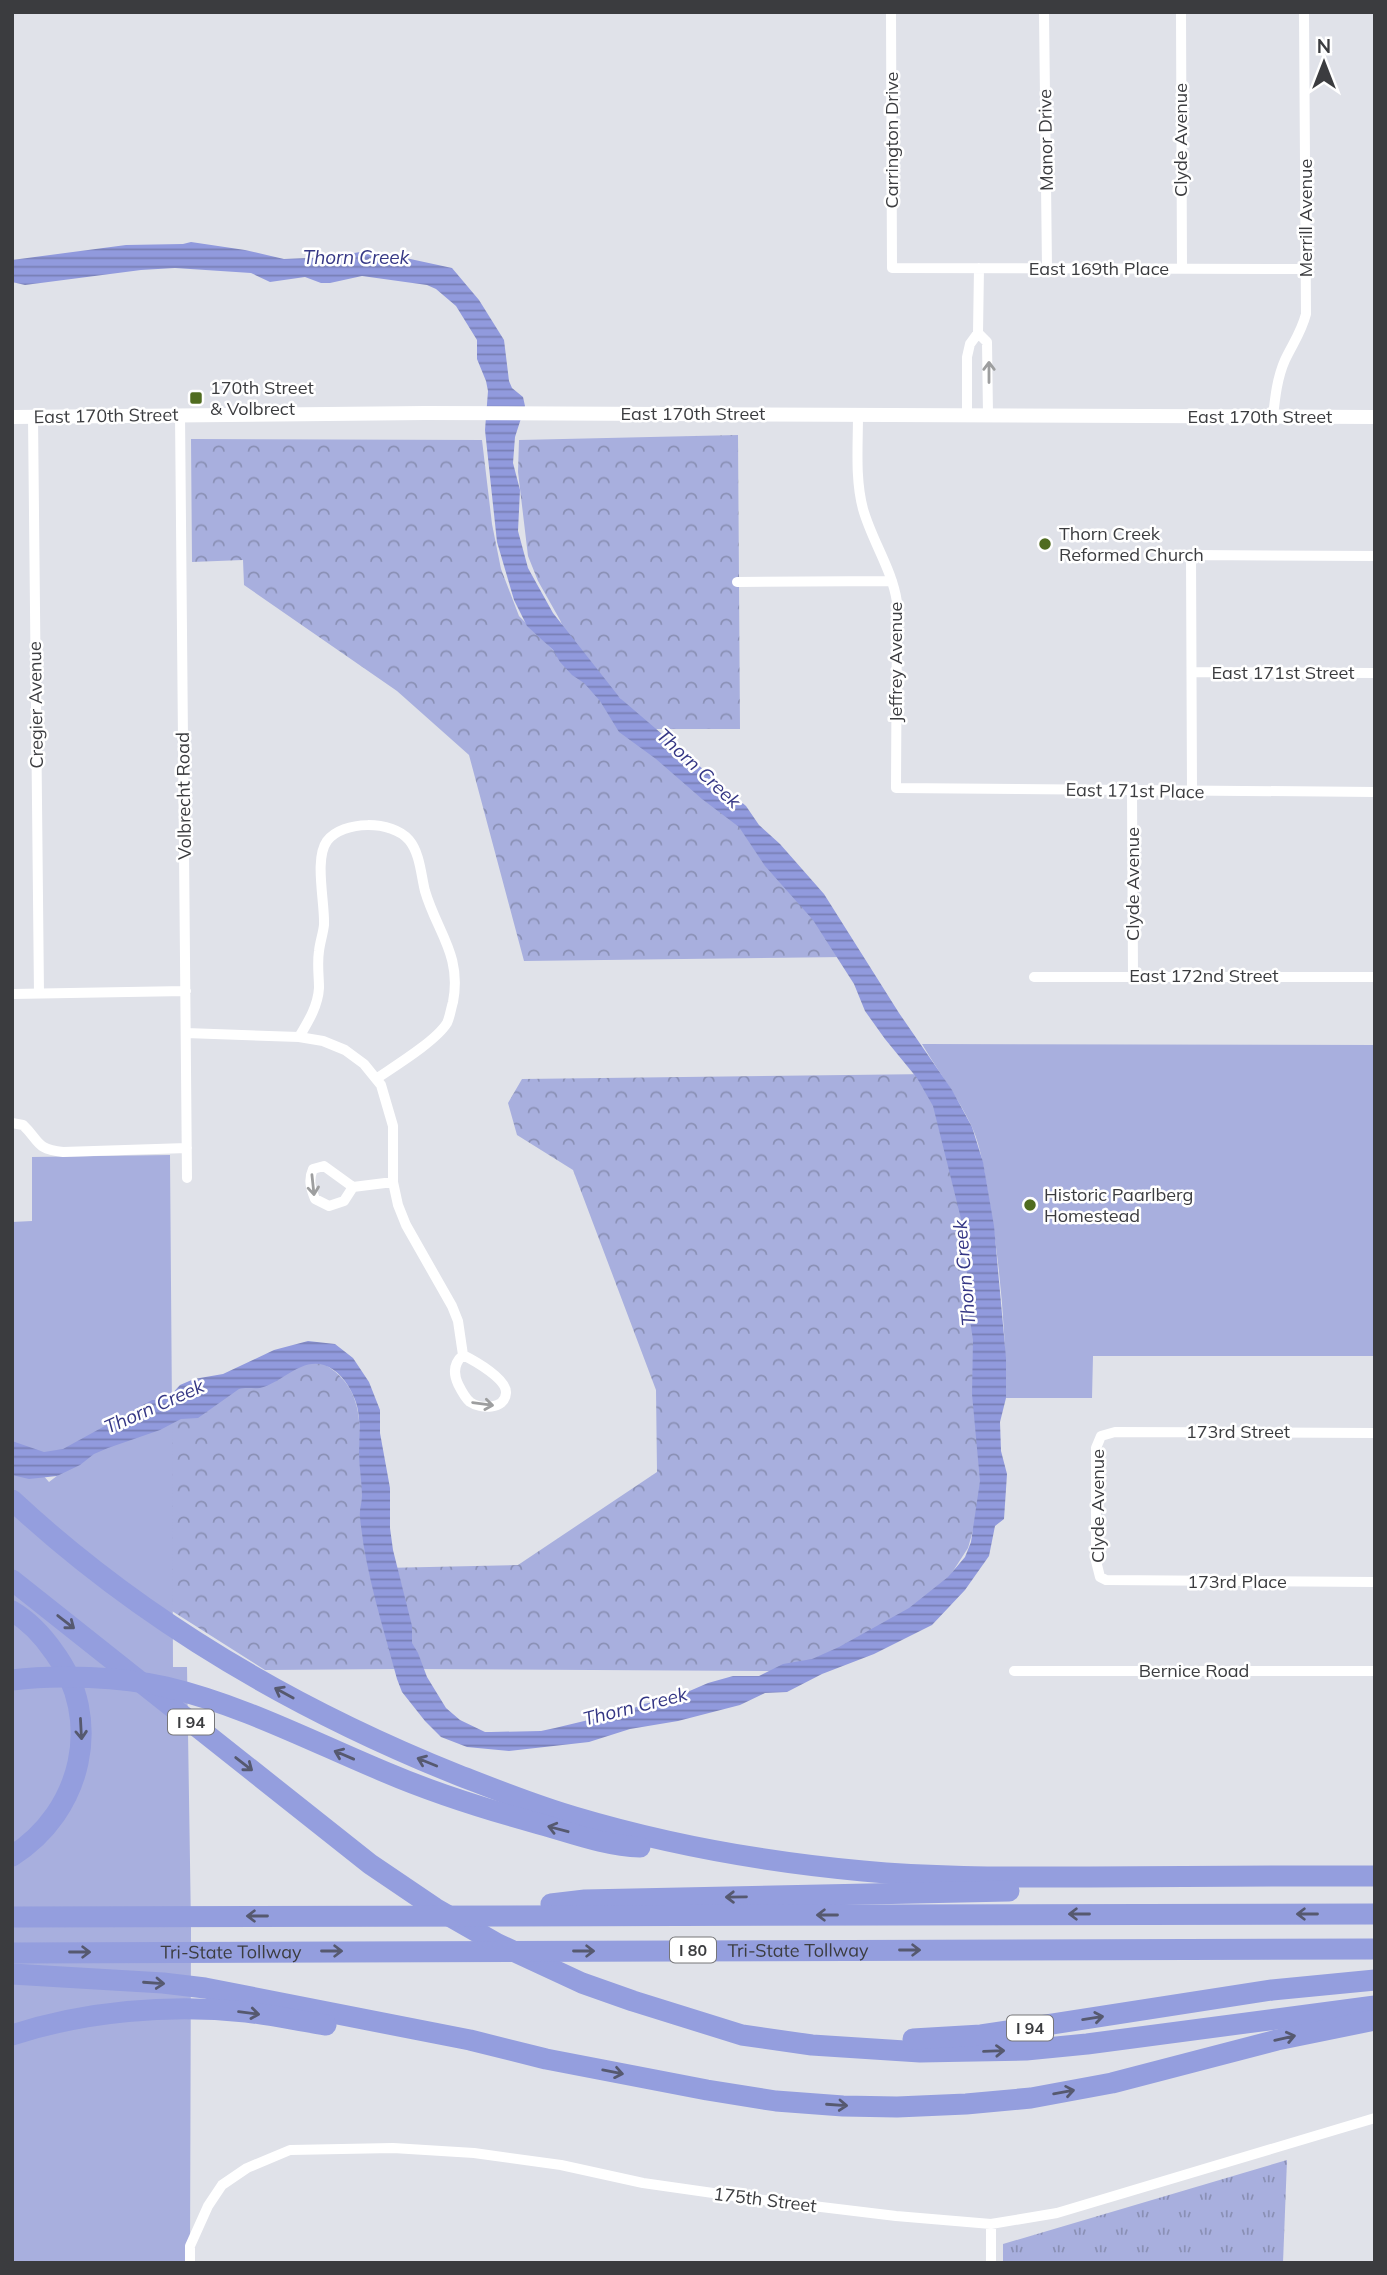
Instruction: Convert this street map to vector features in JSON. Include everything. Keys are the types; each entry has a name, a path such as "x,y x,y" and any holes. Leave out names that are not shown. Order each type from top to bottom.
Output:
{"highway":[{"path":"12,1500 85,1563 184,1634 244,1671 336,1721 405,1754 573,1816 698,1848 787,1863 900,1874 989,1877 1375,1876"},
{"name":"I 94","path":"12,1580 370,1864 435,1908 498,1944 582,1983 633,2001 685,2016 750,2028 868,2039 924,2039 981,2035 1272,1990 1375,1980"},
{"path":"12,1611 47,1642 65,1669 78,1702 82,1733 79,1763 69,1794 46,1828 26,1848 12,1856"},
{"path":"12,1679 114,1680 165,1686 212,1701 389,1774 494,1812 631,1846 698,1848"},
{"path":"415,1916 585,1900 1094,1889 1220,1876"},
{"name":"Tri-State Tollway","path":"12,1917 1375,1914"},
{"name":"Tri-State Tollway","path":"12,1952 1375,1949"},
{"path":"12,1974 205,1988 707,2090 776,2101 884,2107 952,2105 1031,2098 1112,2083 1277,2040 1375,2020"},
{"path":"685,2016 743,2035 812,2045 920,2052 969,2052 1087,2044 1375,2007"},
{"path":"12,2035 59,2022 146,2010 246,2012 468,2050 546,2059"}],"street":[{"name":"Carrington Drive","path":"891,12 892,268"},
{"name":"Manor Drive","path":"1044,12 1047,268"},
{"name":"Clyde Avenue","path":"1181,12 1182,269"},
{"name":"Merrill Avenue","path":"1273,417 1278,381 1285,360 1302,331 1306,313 1304,12"},
{"name":"East 169th Place","path":"892,268 1307,269"},
{"path":"967,415 967,357 970,344 978,333 979,268"},
{"path":"978,333 987,342 988,415"},
{"name":"East 170th Street","path":"12,417 425,413 1375,417"},
{"name":"Volbrecht Road","path":"180,415 187,1178"},
{"name":"Jeffrey Avenue","path":"858,415 861,500 892,581 897,602 896,788"},
{"name":"Cregier Avenue","path":"33,416 39,994"},
{"path":"1192,792 1191,555 1375,556"},
{"path":"737,582 892,581"},
{"name":"East 171st Street","path":"1192,672 1375,673"},
{"name":"East 171st Place","path":"896,788 1375,792"},
{"name":"Clyde Avenue","path":"1132,792 1133,976"},
{"path":"299,1037 312,1016 319,989 319,948 324,928 321,858 324,846 336,832 346,828 374,826 390,829 409,841 415,852 426,893 450,949 455,990 447,1023 434,1037 376,1079"},
{"name":"East 172nd Street","path":"1034,977 1375,977"},
{"path":"12,994 186,991"},
{"path":"186,1033 299,1037 323,1041 345,1050 364,1064 376,1079 387,1101 393,1126 393,1182 406,1226 452,1306 458,1321 463,1355 497,1376 504,1385 506,1393 496,1406 477,1406 468,1401 456,1380 454,1370 463,1355"},
{"path":"12,1123 23,1125 34,1140 51,1151 187,1148"},
{"path":"353,1188 393,1182"},
{"name":"173rd Street","path":"1101,1436 1115,1432 1375,1433"},
{"name":"Clyde Avenue","path":"1100,1577 1096,1561 1096,1448 1101,1436"},
{"name":"173rd Place","path":"1100,1577 1115,1581 1375,1582"},
{"name":"Bernice Road","path":"1014,1671 1375,1671"},
{"name":"175th Street","path":"190,2263 190,2246 208,2206 222,2185 247,2168 290,2150 393,2148 474,2153 561,2165 643,2183 755,2199 991,2224 1057,2213 1375,2118"},
{"path":"991,2224 991,2263"}],"green space":[{"path":"738,435 740,729 648,729 570,643 538,581 528,556 518,472 519,440"},
{"path":"191,439 482,440 492,524 501,569 519,616 620,718 699,784 812,903 845,957 524,961 469,755 397,691 244,585 243,560 192,562"},
{"path":"922,1044 1375,1045 1375,1356 1093,1356 1092,1398 1006,1398 999,1274 981,1154 967,1117"},
{"path":"931,1074 954,1110 989,1474 968,1548 942,1588 865,1637 785,1671 412,1669 383,1568 518,1565 657,1472 656,1390 573,1170 517,1135 508,1103 522,1079"},
{"path":"170,1155 172,1413 45,1458 20,1449 49,1482 95,1447 172,1417 173,1667 187,1667 191,1927 190,2263 12,2263 12,1222 32,1221 32,1157"},
{"path":"320,1362 343,1379 355,1400 360,1425 359,1453 400,1669 265,1670 172,1611 172,1417 297,1363"},
{"path":"1287,2160 1283,2263 1003,2263 1003,2244"}],"water":[{"name":"Thorn Creek","path":"191,242 284,259 332,257 360,252 387,254 452,268 479,300 504,340 509,381 512,388 523,397 525,406 515,437 513,463 520,490 518,531 528,568 553,613 620,698 746,806 759,825 780,844 824,894 899,1013 952,1090 972,1127 983,1162 994,1226 1006,1358 1006,1398 1000,1422 1001,1451 1007,1474 1004,1519 995,1526 989,1556 965,1590 932,1625 787,1692 765,1693 740,1705 678,1721 630,1729 589,1742 509,1751 467,1747 441,1737 402,1692 397,1679 362,1538 358,1409 348,1386 338,1373 329,1367 307,1365 260,1388 239,1389 198,1418 181,1419 160,1430 108,1448 57,1476 29,1479 12,1475 12,1441 44,1452 63,1449 152,1400 169,1397 180,1385 194,1379 223,1374 274,1350 308,1341 335,1344 353,1358 369,1382 380,1410 380,1433 390,1488 393,1550 412,1626 412,1643 427,1677 446,1708 460,1720 485,1732 541,1731 626,1711 733,1676 759,1676 783,1664 812,1659 839,1647 909,1608 948,1577 965,1557 971,1542 980,1481 972,1394 973,1340 965,1235 933,1106 917,1078 865,1011 854,984 813,920 765,866 739,827 619,732 600,701 527,626 514,600 497,542 485,430 488,391 477,359 477,340 456,306 427,285 362,276 330,283 321,283 305,277 270,282 251,273 175,268 25,285 12,282 12,260 126,245"}],"place":[{"name":"170th Street & Volbrect","path":"196,398"},
{"name":"Thorn Creek Reformed Church","path":"1045,544"},
{"name":"Historic Paarlberg Homestead","path":"1030,1205"}]}
